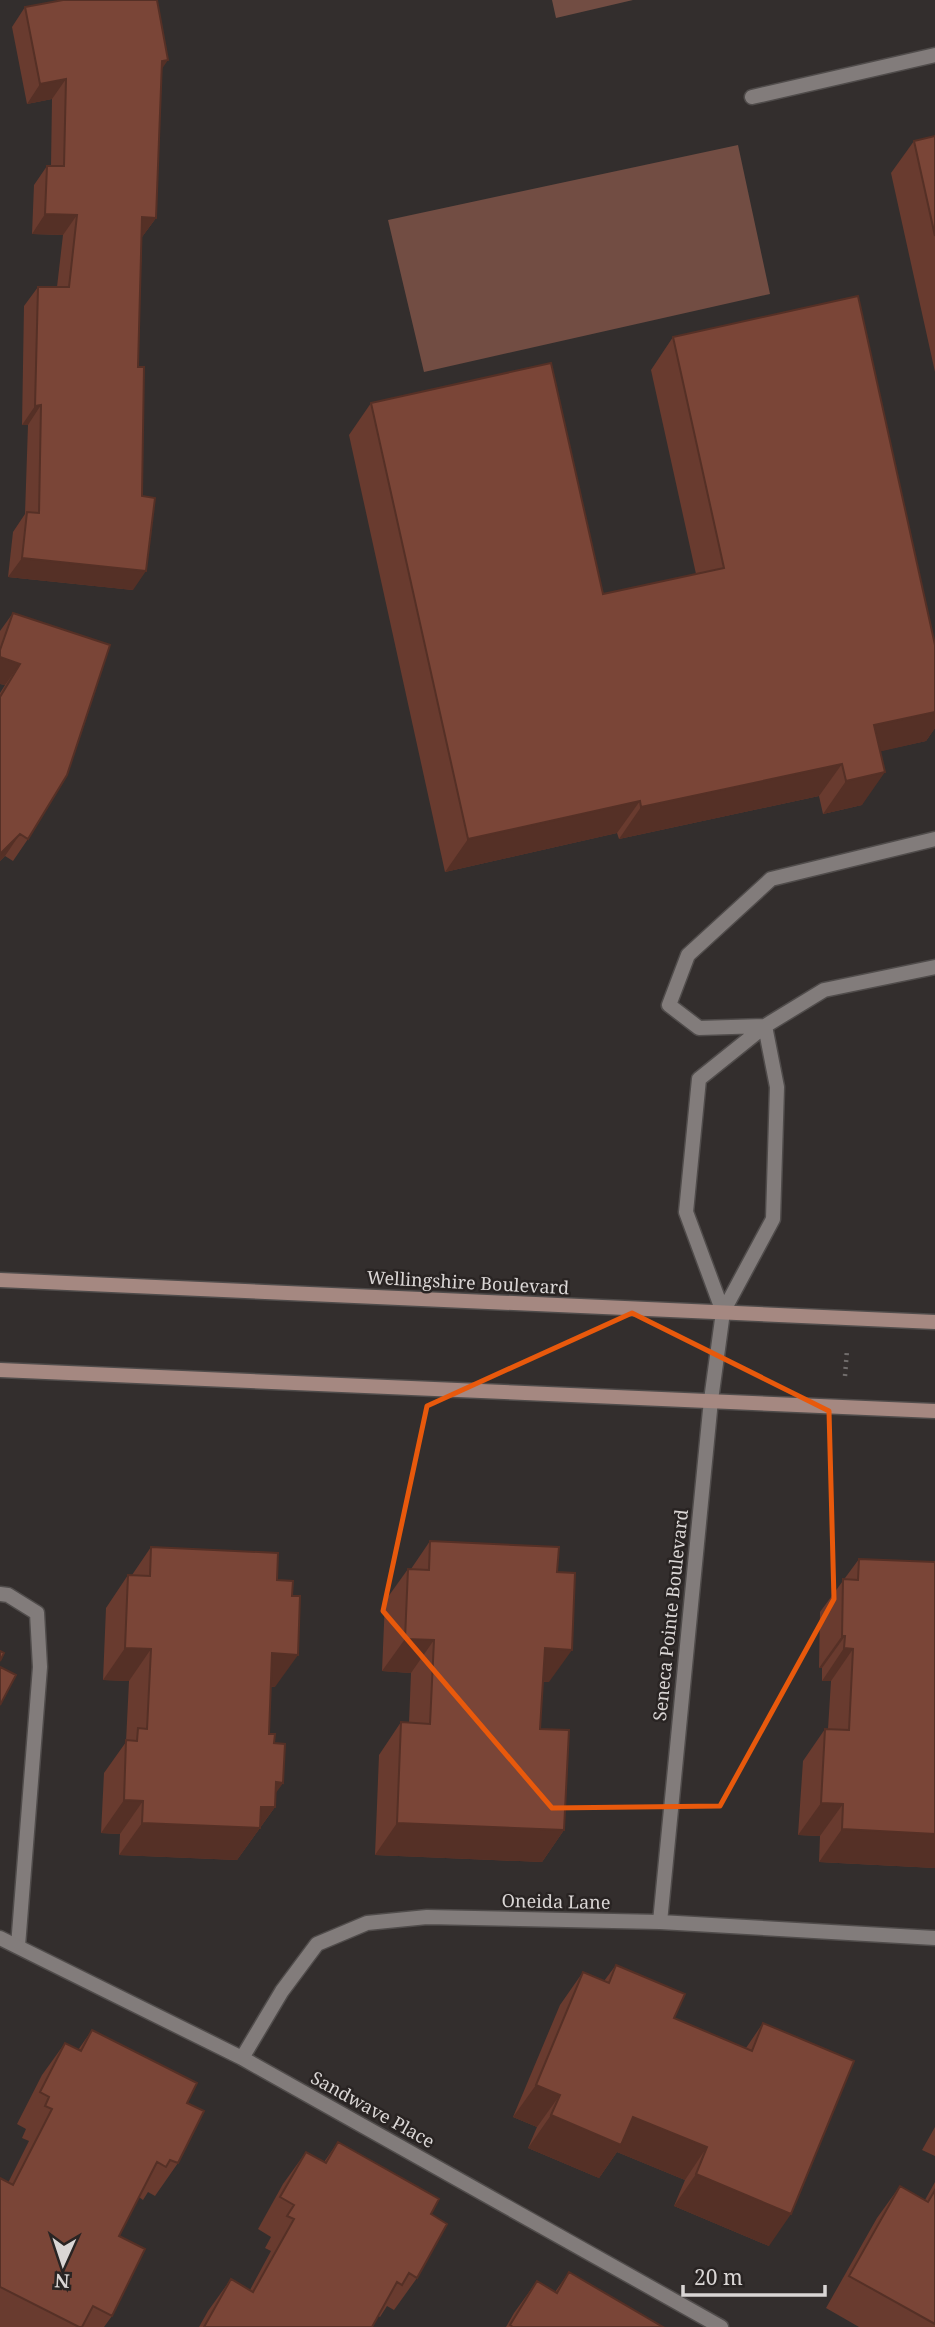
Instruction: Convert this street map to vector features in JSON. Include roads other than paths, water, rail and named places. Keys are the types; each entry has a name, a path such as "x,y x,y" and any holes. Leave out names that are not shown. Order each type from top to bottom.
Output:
{"street":[{"path":"752,97 935,55"},
{"path":"765,1026 699,1028 669,1005 688,956 771,879 935,839"},
{"path":"723,1312 686,1212 699,1079 765,1026 824,990 935,967"},
{"path":"723,1312 773,1219 777,1087 765,1026"},
{"name":"Wellingshire Boulevard","path":"0,1280 935,1322"},
{"name":"Seneca Pointe Boulevard","path":"660,1922 711,1400 723,1312"},
{"path":"0,1370 935,1411"},
{"path":"0,1594 8,1595 37,1614 40,1667 18,1946"},
{"name":"Oneida Lane","path":"242,2058 282,1991 317,1944 368,1923 427,1917 660,1922 935,1938"},
{"name":"Sandwave Place","path":"0,1937 242,2058 721,2327"}]}
